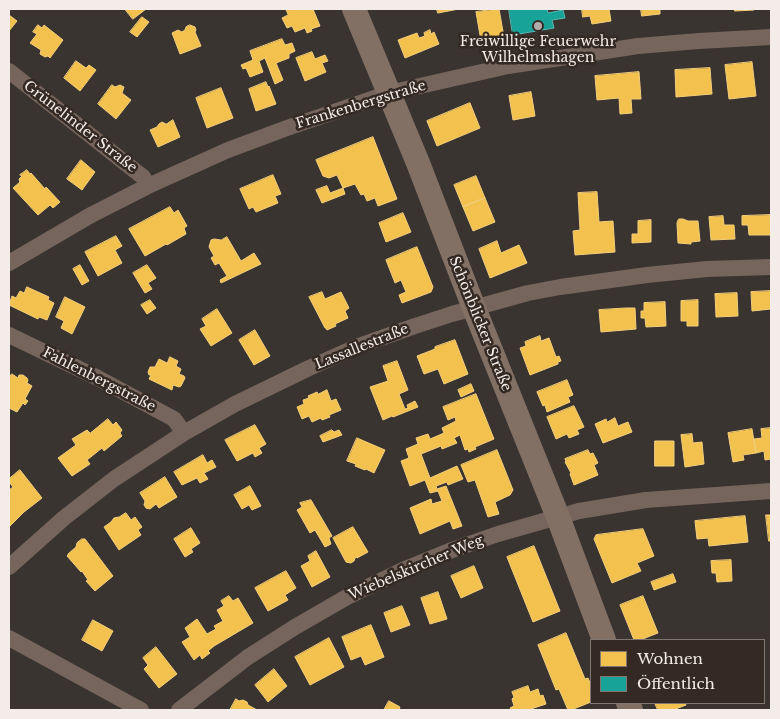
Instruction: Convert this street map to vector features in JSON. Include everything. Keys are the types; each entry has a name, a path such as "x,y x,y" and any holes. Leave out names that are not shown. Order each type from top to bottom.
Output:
{"street":[{"name":"Schönblicker Straße","path":"354,9 418,163 558,517 604,639"},
{"name":"Frankenbergstraße","path":"9,263 91,215 148,186 228,150 389,93 508,66 638,46 771,37"},
{"name":"Grünelinder Straße","path":"9,71 143,177 148,186"},
{"name":"Lassallestraße","path":"9,567 64,518 114,479 184,433 235,404 307,369 356,348 415,326 544,290 647,275 707,269 771,267"},
{"name":"Fahlenbergstraße","path":"9,335 174,419 184,433"},
{"name":"Wiebelskircher Weg","path":"179,710 248,657 295,627 347,597 403,570 452,550 498,534 579,511 646,500 771,491"},
{"path":"9,638 141,710"}],"building: Wohnen":[{"path":"125,9 146,9 133,19"},
{"path":"286,9 313,9 320,26 311,29 312,31 307,33 305,28 295,32 292,26 287,28 282,18 288,15"},
{"path":"437,9 459,9 438,13"},
{"path":"499,9 504,37 481,41 476,12"},
{"path":"582,9 609,9 611,21 592,24 590,16 583,17"},
{"path":"641,9 660,9 660,14 642,16"},
{"path":"735,9 754,9 754,10 735,11"},
{"path":"9,15 17,21 9,31"},
{"path":"142,17 149,22 137,37 130,32"},
{"path":"38,25 42,28 44,25 63,40 50,58 40,54 41,50 30,43 37,34 33,32"},
{"path":"190,25 195,27 195,32 201,46 180,54 172,33 178,30 182,32"},
{"path":"430,30 431,34 434,32 439,44 405,58 398,40 417,33 419,38 425,36 424,33"},
{"path":"282,39 285,45 292,43 295,51 289,54 289,58 276,63 283,80 275,84 265,58 259,61 263,72 250,77 246,68 243,69 241,65 253,60 250,51"},
{"path":"312,52 315,59 325,55 328,61 322,63 326,72 305,81 296,58"},
{"path":"76,61 86,68 89,65 96,70 80,91 64,78"},
{"path":"752,62 756,96 729,99 725,65"},
{"path":"710,68 712,94 676,97 675,70"},
{"path":"639,72 641,99 631,99 632,113 620,114 619,98 597,100 595,76"},
{"path":"266,82 276,104 256,111 249,89"},
{"path":"112,85 124,87 122,93 131,100 116,119 98,104"},
{"path":"221,88 233,118 207,128 196,98"},
{"path":"531,92 535,116 513,120 509,96"},
{"path":"470,103 480,128 437,146 427,121"},
{"path":"173,120 180,137 158,147 150,130 162,122 166,124"},
{"path":"373,137 397,199 378,206 375,198 367,201 364,194 361,195 355,184 343,188 337,175 329,178 323,176 316,160"},
{"path":"81,160 95,172 82,190 67,179"},
{"path":"27,170 60,202 53,208 50,205 38,215 13,188 20,182 19,179 22,176 20,175"},
{"path":"273,175 281,194 275,196 278,203 256,212 253,207 249,209 240,189"},
{"path":"476,176 485,198 463,207 454,185"},
{"path":"327,186 330,193 343,188 345,194 322,203 316,190"},
{"path":"597,192 599,222 613,221 615,252 575,255 573,231 580,230 578,193"},
{"path":"485,198 495,222 473,231 463,207"},
{"path":"170,207 174,213 178,210 187,226 184,228 186,234 145,256 129,229"},
{"path":"403,213 411,232 386,242 379,223"},
{"path":"770,215 771,235 749,235 748,225 742,225 742,216"},
{"path":"723,216 724,225 734,225 735,239 711,240 709,217"},
{"path":"679,219 698,221 700,241 691,242 691,244 678,243 677,223"},
{"path":"651,220 651,242 632,243 632,234 638,234 638,221"},
{"path":"116,236 122,246 115,250 122,263 98,276 85,252"},
{"path":"227,237 241,261 254,253 261,264 221,283 220,280 227,276 219,263 215,265 211,258 214,256 209,247 211,240 221,240"},
{"path":"497,241 501,253 519,245 527,263 490,278 479,249"},
{"path":"417,247 433,287 431,292 402,303 399,295 406,292 401,280 395,283 386,260"},
{"path":"80,265 89,281 82,285 73,269"},
{"path":"147,265 156,278 148,283 152,289 145,293 133,273"},
{"path":"27,287 49,297 48,300 54,303 47,320 39,317 38,319 9,305 12,296 16,298 20,291 24,293"},
{"path":"771,291 771,309 752,311 751,292"},
{"path":"322,292 325,299 341,292 349,308 345,311 348,318 327,330 309,297"},
{"path":"737,293 738,316 716,317 715,294"},
{"path":"65,297 85,307 72,334 61,328 64,321 56,317"},
{"path":"150,300 156,308 147,314 141,305"},
{"path":"698,300 698,326 687,326 687,321 681,321 681,301"},
{"path":"665,302 666,326 646,327 645,318 641,318 641,311 644,311 644,303"},
{"path":"635,308 636,329 601,332 599,310"},
{"path":"217,309 232,333 211,346 200,329 206,326 202,319"},
{"path":"255,330 270,356 254,365 239,340"},
{"path":"540,336 541,341 549,338 556,357 559,356 561,361 530,375 520,348 526,346 525,342"},
{"path":"455,340 468,374 444,384 438,369 424,374 417,356"},
{"path":"170,357 178,361 176,366 181,369 179,374 185,378 181,386 173,385 172,390 149,379 151,375 148,372 150,367 155,367 159,359 167,363"},
{"path":"397,361 408,390 399,394 405,409 408,408 407,405 415,401 418,407 383,420 370,387 388,381 383,366"},
{"path":"12,374 18,378 19,375 23,375 28,380 27,383 32,386 25,399 28,401 25,405 23,403 17,412 9,408 9,378"},
{"path":"567,380 573,395 568,397 570,402 547,412 537,392"},
{"path":"471,384 474,391 461,397 458,390"},
{"path":"327,390 331,401 336,399 341,410 322,420 321,418 312,422 309,416 302,419 297,407 304,404 303,400 317,392 318,394"},
{"path":"476,394 494,439 475,447 476,449 469,452 468,449 465,450 460,435 454,438 457,443 442,449 441,446 421,454 430,478 457,466 463,479 448,485 447,482 436,486 437,489 446,486 462,526 453,529 450,521 420,534 410,508 431,499 432,504 442,501 438,491 430,493 425,480 410,486 401,461 409,458 406,449 418,444 416,438 428,434 430,439 444,433 442,428 456,421 455,417 448,420 443,407"},
{"path":"574,406 584,427 577,430 579,434 569,438 567,434 556,439 547,417"},
{"path":"615,418 618,426 628,422 632,432 603,443 595,424 606,419 607,422"},
{"path":"108,419 113,425 116,422 122,430 120,433 122,436 104,451 102,448 87,460 90,464 72,476 58,458 76,445 72,439 87,430 90,433"},
{"path":"255,425 266,444 259,448 262,453 255,457 253,453 237,461 225,440"},
{"path":"771,428 771,459 765,460 764,451 756,453 754,439 762,438 761,429"},
{"path":"752,429 756,453 743,455 744,460 733,462 728,433"},
{"path":"332,430 334,432 339,430 342,435 323,442 320,436"},
{"path":"692,434 693,443 702,442 704,464 685,467 681,435"},
{"path":"357,438 385,450 374,473 347,461"},
{"path":"655,441 674,441 674,466 655,466"},
{"path":"497,450 513,490 510,495 495,502 499,514 488,517 475,480 468,482 461,465"},
{"path":"588,450 590,454 593,453 598,463 594,465 598,475 574,485 565,459"},
{"path":"203,455 207,463 212,460 216,467 204,473 208,479 200,483 197,478 182,485 174,472"},
{"path":"20,470 42,498 9,527 9,490 13,487 9,479"},
{"path":"165,477 177,497 159,508 156,504 150,509 146,508 144,505 145,501 140,493"},
{"path":"250,486 261,506 252,510 249,505 242,509 234,495"},
{"path":"311,500 332,536 329,538 331,544 325,547 315,530 310,533 297,510 302,507 300,503"},
{"path":"126,513 131,520 135,517 142,527 138,530 141,535 119,550 104,527 114,518"},
{"path":"766,515 771,515 771,541 769,541"},
{"path":"745,516 748,542 709,546 708,538 697,539 695,521"},
{"path":"353,527 368,552 355,558 351,563 346,562 333,538"},
{"path":"191,528 200,543 191,549 193,552 185,557 174,539"},
{"path":"643,529 654,556 637,563 641,571 612,583 594,539 596,535"},
{"path":"82,539 85,539 113,576 95,591 86,581 88,580 82,571 67,556"},
{"path":"534,546 560,611 533,622 507,557"},
{"path":"316,551 330,577 312,587 301,566 310,561 308,556"},
{"path":"731,560 732,581 717,582 716,573 712,573 711,561"},
{"path":"474,566 483,588 461,598 451,576"},
{"path":"286,571 296,588 285,595 288,600 268,611 255,588"},
{"path":"673,574 676,582 654,590 651,582"},
{"path":"438,592 447,619 430,624 421,598"},
{"path":"229,596 233,601 238,598 253,623 214,646 208,651 210,653 202,659 200,655 194,660 182,642 190,637 185,628 197,619 207,634 216,629 214,626 223,621 217,610 224,606 221,601"},
{"path":"643,596 658,633 643,639 634,639 620,605"},
{"path":"402,606 410,625 391,632 384,613"},
{"path":"93,620 113,631 102,651 82,640"},
{"path":"371,625 384,657 365,665 361,656 351,660 342,637"},
{"path":"566,633 585,679 588,678 590,683 590,702 568,710 559,689 556,690 538,645"},
{"path":"329,638 344,667 310,685 295,657"},
{"path":"156,647 177,674 159,688 144,669 148,665 143,658"},
{"path":"274,669 287,686 268,702 255,685"},
{"path":"528,686 530,692 538,689 540,696 543,695 546,704 528,710 511,710 510,708 514,706 512,692"},
{"path":"236,699 247,702 248,705 257,710 230,710"},
{"path":"389,701 400,707 399,710 384,710"},
{"path":"655,704 686,705 673,710 658,710"}],"building: Öffentlich":[{"path":"509,9 547,9 548,13 563,10 565,18 552,20 554,28 513,35"}],"place":[{"name":"Freiwillige Feuerwehr Wilhelmshagen","path":"538,26"}]}
